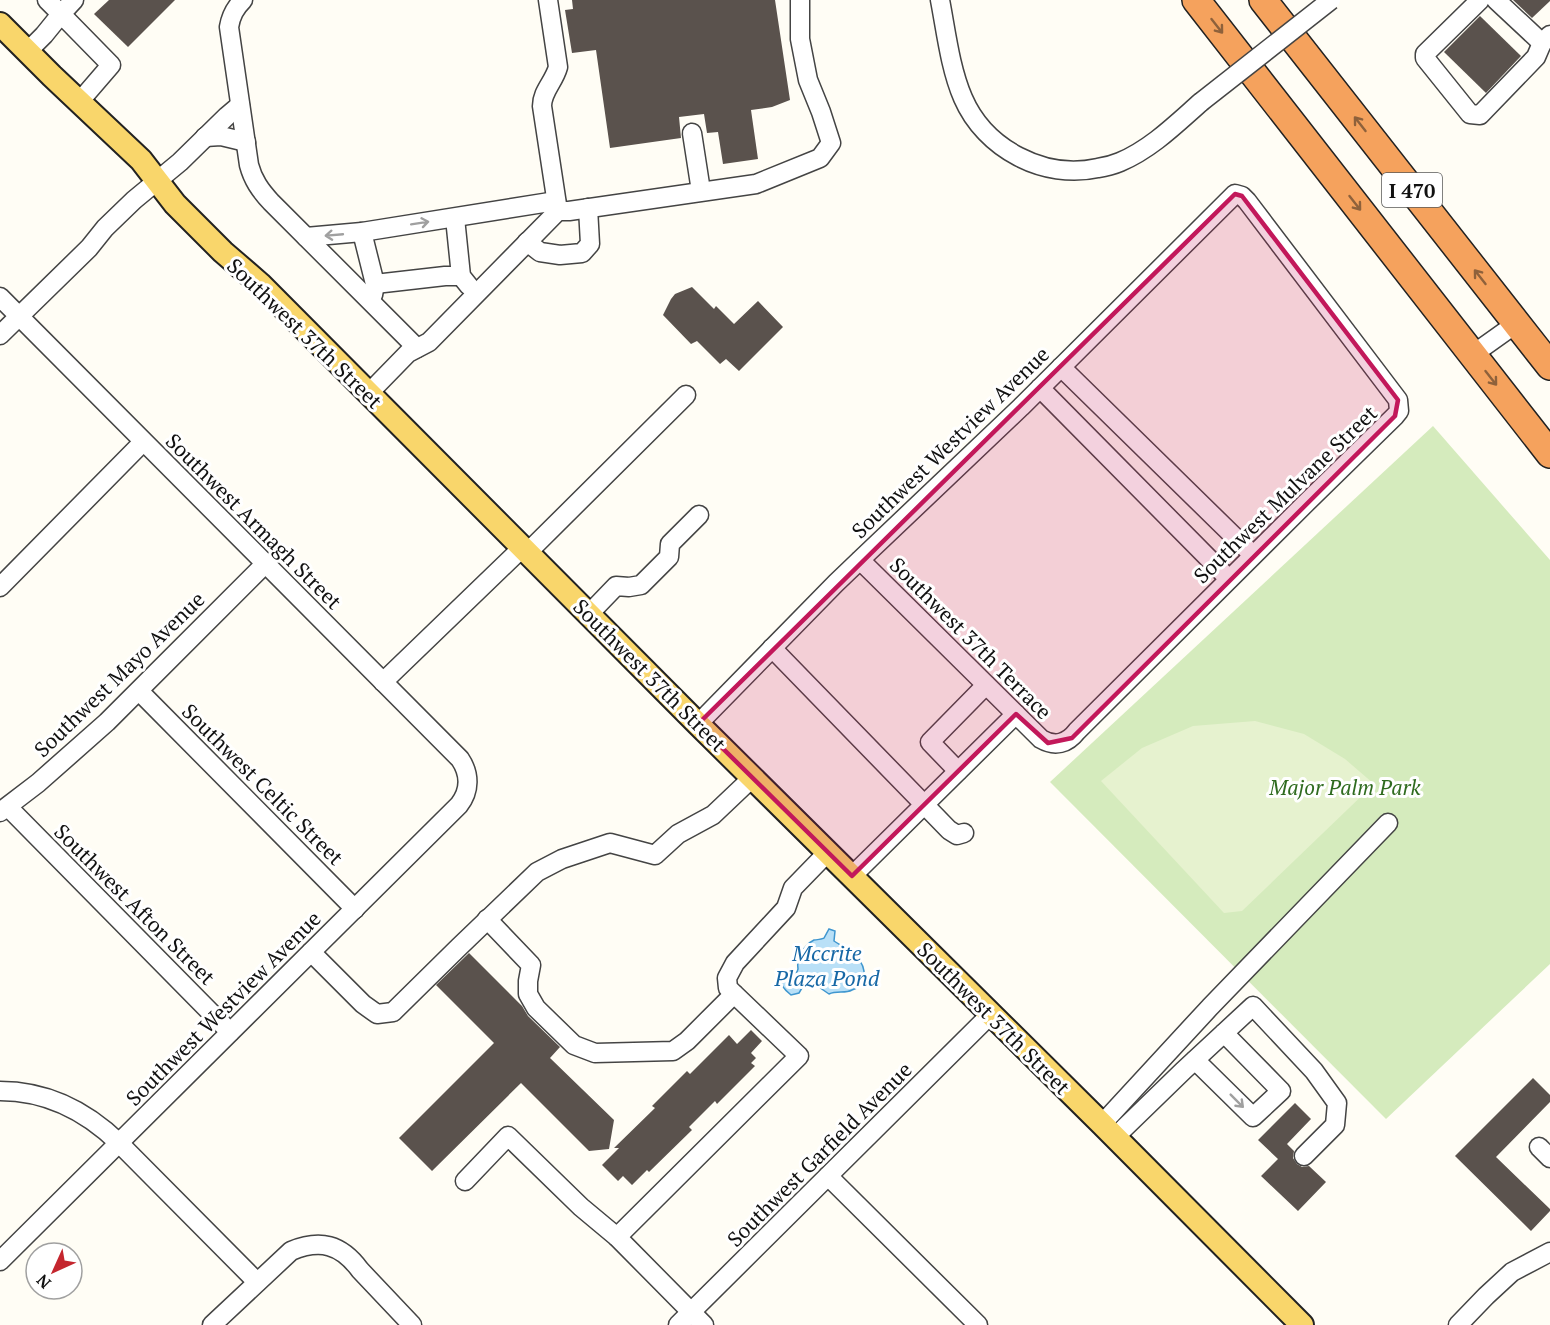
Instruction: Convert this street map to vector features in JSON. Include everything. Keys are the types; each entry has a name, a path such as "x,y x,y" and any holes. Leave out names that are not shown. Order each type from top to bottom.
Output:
{"highway":[{"name":"I 470","path":"1196,0 1550,454"},
{"name":"I 470","path":"1270,7 1550,366"},
{"path":"1517,323 1550,358"}],"main road":[{"name":"Southwest 37th Street","path":"0,24 141,160 183,212 223,252 260,284 1302,1325"}],"street":[{"path":"47,0 111,65 80,101"},
{"path":"28,51 45,35 74,0"},
{"path":"243,0 234,10 229,27 249,165 258,187 417,348"},
{"path":"368,394 408,353 429,342 527,242 557,206 542,106 545,91 558,68 548,0"},
{"path":"306,237 362,232 557,206 588,208 756,184 820,158 831,143 808,80 800,39 800,0"},
{"path":"940,0 956,78 973,117 987,133 1012,154 1053,169 1074,171 1114,165 1154,142 1331,0"},
{"path":"1480,0 1425,54 1425,58 1470,114 1480,115 1536,57 1546,39 1496,0"},
{"path":"0,336 134,200 180,162 240,105"},
{"path":"692,133 701,191"},
{"path":"205,137 221,136 246,142"},
{"name":"Southwest Westview Avenue","path":"698,724 860,560 1040,388 1235,194"},
{"name":"Southwest Mulvane Street","path":"1159,649 1399,411 1398,400 1247,201 1235,194"},
{"path":"527,242 540,252 560,255 582,253 590,244 588,208"},
{"path":"455,218 461,276 476,294"},
{"path":"362,232 375,284 371,302"},
{"path":"375,284 461,276"},
{"name":"Southwest Armagh Street","path":"0,297 460,759 468,782"},
{"path":"1472,354 1517,323"},
{"path":"1061,367 1253,555"},
{"path":"1040,388 1229,579"},
{"path":"383,682 525,550 686,395"},
{"path":"0,587 143,442"},
{"path":"589,614 616,586 641,585 669,557 670,544 699,515"},
{"name":"Southwest 37th Terrace","path":"860,560 1041,739 1048,743 1057,744 1072,738 1159,649"},
{"name":"Southwest Mayo Avenue","path":"4,809 74,752 139,691 265,564"},
{"path":"772,648 950,830 957,835 964,833"},
{"path":"958,771 930,742 986,685"},
{"name":"Southwest Celtic Street","path":"139,691 355,909"},
{"path":"852,876 1016,714"},
{"path":"311,952 363,1004 377,1014 393,1011 537,872 562,859 610,843 655,855 678,834 713,815 752,778"},
{"name":"Southwest Westview Avenue","path":"0,1260 459,805 467,791 468,782"},
{"name":"Southwest Afton Street","path":"4,809 230,1032"},
{"path":"1109,1131 1210,1007 1388,823"},
{"path":"617,1237 799,1056 728,988 727,978 735,963 786,908 793,888 828,852"},
{"path":"487,920 531,965 528,994 536,1008 574,1045 595,1053 673,1051 687,1041 734,994"},
{"path":"1109,1131 1195,1060 1253,1006 1314,1071 1337,1103 1335,1125 1304,1156"},
{"name":"Southwest Garfield Avenue","path":"691,1321 828,1176 991,1014"},
{"path":"1195,1060 1253,1117 1281,1091 1224,1033"},
{"path":"0,1091 30,1093 58,1101 97,1123 257,1282"},
{"path":"465,1181 508,1136 581,1207 617,1237 691,1321"},
{"path":"828,1176 978,1325"},
{"path":"212,1325 291,1251 304,1245 321,1245 333,1247 353,1260 412,1325"},
{"path":"1458,1325 1512,1272 1550,1252"}],"highlighted area":[{"path":"1235,194 1242,196 1398,400 1395,416 1072,738 1048,743 1016,714 852,876 698,724"}],"green space":[{"name":"Major Palm Park","path":"1433,426 1550,560 1550,964 1386,1119 1050,782"},
{"path":"1255,721 1304,734 1345,759 1374,784 1242,911 1224,913 1101,781 1142,748 1193,726"}],"water":[{"name":"Mccrite Plaza Pond","path":"829,929 835,931 834,941 859,959 864,970 862,983 849,991 829,994 810,981 806,981 799,993 791,995 783,987 783,978 797,972 798,961 804,949 810,942 824,938"}],"building":[{"path":"109,0 175,0 128,47 94,14"},
{"path":"572,0 775,0 790,100 772,107 751,110 758,159 723,164 718,132 707,133 704,114 679,117 681,138 610,148 596,50 572,53 565,10 573,9"},
{"path":"1513,0 1550,0 1550,1 1532,18"},
{"path":"1480,16 1521,56 1486,93 1444,52"},
{"path":"692,287 714,309 716,306 734,324 758,301 783,327 739,371 726,359 720,364 697,341 691,344 663,315 675,294"},
{"path":"469,953 560,1047 550,1058 614,1120 609,1149 589,1151 521,1083 432,1171 399,1138 494,1043 436,985"},
{"path":"751,1030 762,1041 751,1053 756,1058 751,1063 755,1066 717,1104 715,1101 689,1127 692,1130 649,1172 647,1170 632,1185 623,1176 618,1181 602,1165 619,1148 614,1148 655,1108 652,1106 687,1071 690,1074 729,1035 737,1044"},
{"path":"1533,1078 1550,1095 1550,1102 1496,1157 1550,1209 1531,1231 1455,1156"},
{"path":"1295,1103 1311,1119 1287,1144 1294,1151 1293,1158 1297,1164 1302,1167 1309,1166 1326,1182 1298,1211 1261,1176 1278,1159 1258,1140"}]}
